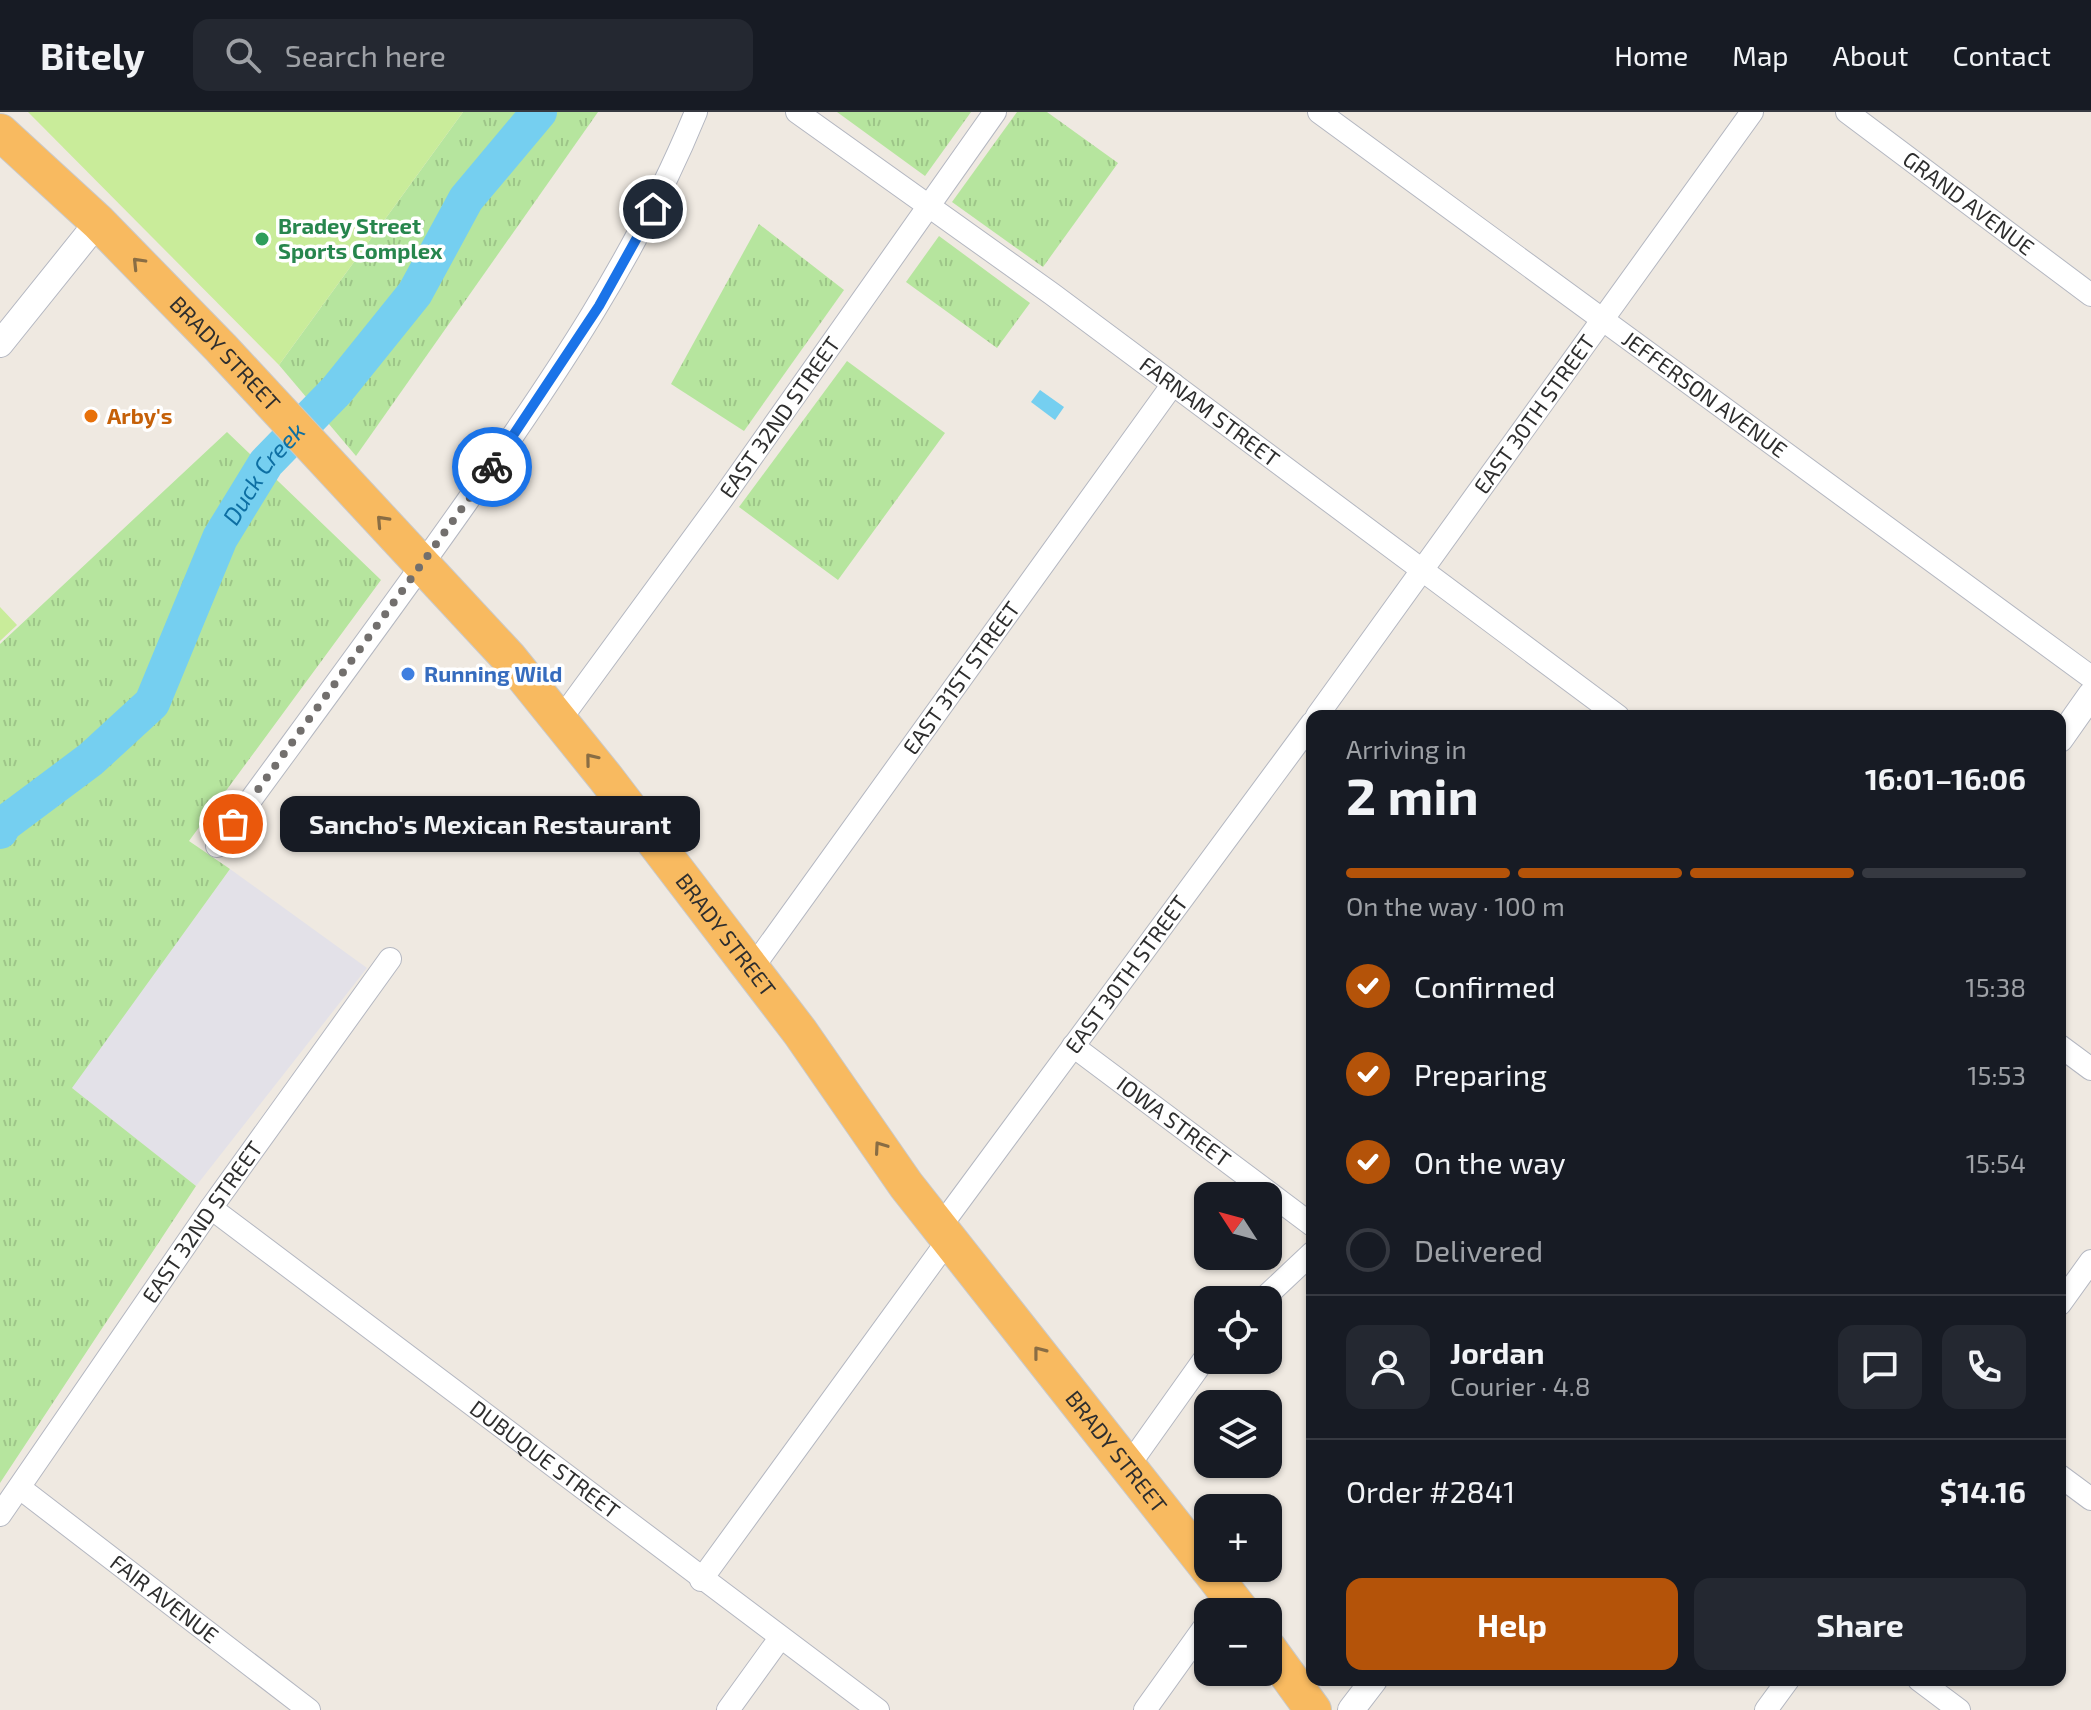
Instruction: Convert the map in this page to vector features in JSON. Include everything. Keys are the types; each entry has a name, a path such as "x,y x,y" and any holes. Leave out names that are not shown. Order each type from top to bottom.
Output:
{"highway":[{"name":"BRADY STREET","path":"0,132 98,222 509,658 751,970 944,1233 1129,1465 1218,1596"},
{"path":"1282,1667 1313,1710"}],"street":[{"path":"217,846 423,565 533,408 599,306 666,184 696,112"},
{"name":"FARNAM STREET","path":"797,112 1173,384 1610,710"},
{"name":"EAST 32ND STREET","path":"560,720 722,499 995,112"},
{"name":"JEFFERSON AVENUE","path":"1319,112 2091,677"},
{"name":"EAST 30TH STREET","path":"1321,710 1752,112"},
{"name":"GRAND AVENUE","path":"1847,112 2091,295"},
{"path":"0,344 98,222"},
{"name":"EAST 31ST STREET","path":"751,970 1173,384"},
{"path":"2066,730 2091,695"},
{"name":"EAST 30TH STREET","path":"701,1580 1073,1046 1306,731"},
{"name":"EAST 32ND STREET","path":"0,1515 211,1208 390,959"},
{"name":"IOWA STREET","path":"1073,1046 1306,1221"},
{"path":"2066,1050 2091,1069"},
{"name":"DUBUQUE STREET","path":"211,1208 701,1580 878,1710"},
{"path":"1277,1286 1306,1259"},
{"path":"2066,1296 2091,1261"},
{"path":"1129,1465 1194,1374"},
{"path":"2066,1480 2091,1499"},
{"name":"FAIR AVENUE","path":"20,1488 309,1710"},
{"path":"1145,1710 1218,1596"},
{"path":"728,1710 780,1638"},
{"path":"1351,1710 1369,1686"},
{"path":"1766,1710 1784,1686"},
{"path":"1927,1686 1959,1710"}],"shaded area":[{"path":"230,869 367,968 196,1186 71,1088"}],"green space":[{"name":"Bradey Street Sports Complex","path":"28,112 463,112 279,365"},
{"path":"463,112 598,112 356,456 279,365"},
{"path":"837,112 971,112 925,176"},
{"path":"1017,112 1047,112 1118,163 1043,267 952,202"},
{"path":"759,224 844,290 744,431 671,384"},
{"path":"939,236 1030,303 997,348 906,282"},
{"path":"847,361 945,433 838,580 739,507"},
{"path":"227,432 381,580 189,841 230,869 72,1088 196,1186 0,1483 0,644"},
{"path":"0,607 17,625 0,641"}],"water":[{"path":"1040,390 1064,407 1055,420 1031,402"}],"waterway":[{"name":"Duck Creek","path":"0,831 4,824 91,759 152,703 220,538 266,463 337,390 415,293 466,199 539,112"}],"way so far":[{"path":"233,824 492,467"}],"place":[{"name":"Bradey Street Sports Complex","path":"262,239"},
{"name":"Arby's","path":"91,416"},
{"name":"Running Wild","path":"408,674"},
{"name":"Sancho's Mexican Restaurant","path":"233,824"}],"route":[{"path":"492,467 599,306 653,209"}]}
